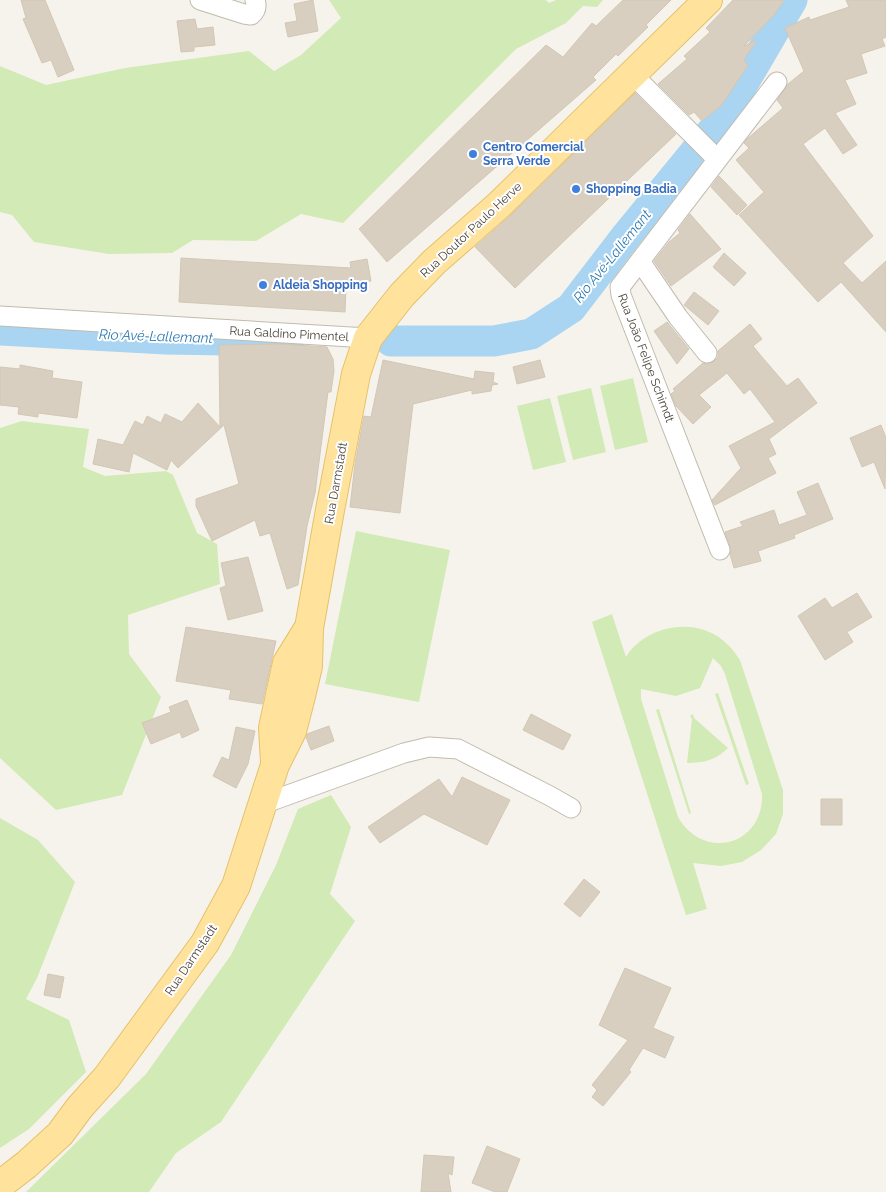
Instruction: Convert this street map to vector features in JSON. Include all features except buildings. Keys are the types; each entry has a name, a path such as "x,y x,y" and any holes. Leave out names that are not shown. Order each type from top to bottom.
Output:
{"main road":[{"name":"Rua Doutor Paulo Herve","path":"368,338 402,296 434,262 499,204 708,0"},
{"name":"Rua Darmstadt","path":"80,1106 107,1077 134,1042 205,943 236,886 264,804 275,764 273,728 287,663 309,628 356,374 368,338"},
{"path":"0,1170 80,1106"},
{"path":"0,1185 26,1165 60,1134 80,1106"}],"street":[{"path":"200,0 251,15 255,12 255,0"},
{"path":"632,74 714,156"},
{"name":"Rua João Felipe Schimdt","path":"720,550 621,295 620,287 714,156 777,82"},
{"path":"640,261 678,318 707,354"},
{"name":"Rua Galdino Pimentel","path":"0,316 368,338"},
{"path":"264,804 404,753 429,747 458,749 571,808"}],"green space":[{"path":"329,0 546,0 549,3 556,0 603,0 597,7 583,6 566,23 516,49 343,223 301,214 256,241 193,240 172,253 109,254 34,242 12,215 0,212 0,66 46,85 125,68 249,51 274,71 301,55 341,18"},
{"path":"633,378 648,442 615,450 600,386"},
{"path":"591,388 606,452 573,460 557,396"},
{"path":"550,398 566,462 533,470 517,406"},
{"path":"22,421 89,429 83,467 105,476 166,471 173,475 197,533 217,544 220,584 128,615 129,654 161,697 122,795 56,810 0,758 0,428"},
{"path":"356,531 450,550 419,702 325,684"},
{"path":"612,614 626,657 646,637 674,627 689,627 703,630 716,636 730,647 740,660 783,790 783,814 776,834 761,850 742,862 721,866 693,863 707,909 686,915 592,622","holes":["713,658 721,666 762,794 760,811 753,825 743,836 730,842 717,843 702,840 689,831 678,817 641,699 641,689 676,696 700,688"]},
{"path":"718,693 749,784 746,785 715,694"},
{"path":"659,709 691,813 689,814 656,710"},
{"path":"693,714 694,718 728,748 709,760 687,763 692,719 690,716"},
{"path":"331,795 351,827 330,894 355,921 221,1122 176,1153 149,1192 26,1192 146,1074 231,955 276,865 298,809"},
{"path":"0,818 38,840 75,882 37,978 26,999 69,1020 86,1072 29,1129 0,1148"}],"waterway":[{"name":"Rio Avé‐Lallemant","path":"391,341 494,341 531,334 571,308 627,235 723,118 792,0"},
{"name":"Rio Avé‐Lallemant","path":"0,330 166,339 289,341"}],"place":[{"name":"Centro Comercial Serra Verde","path":"473,154"},
{"name":"Shopping Badia","path":"576,189"},
{"name":"Aldeia Shopping","path":"263,285"}]}
